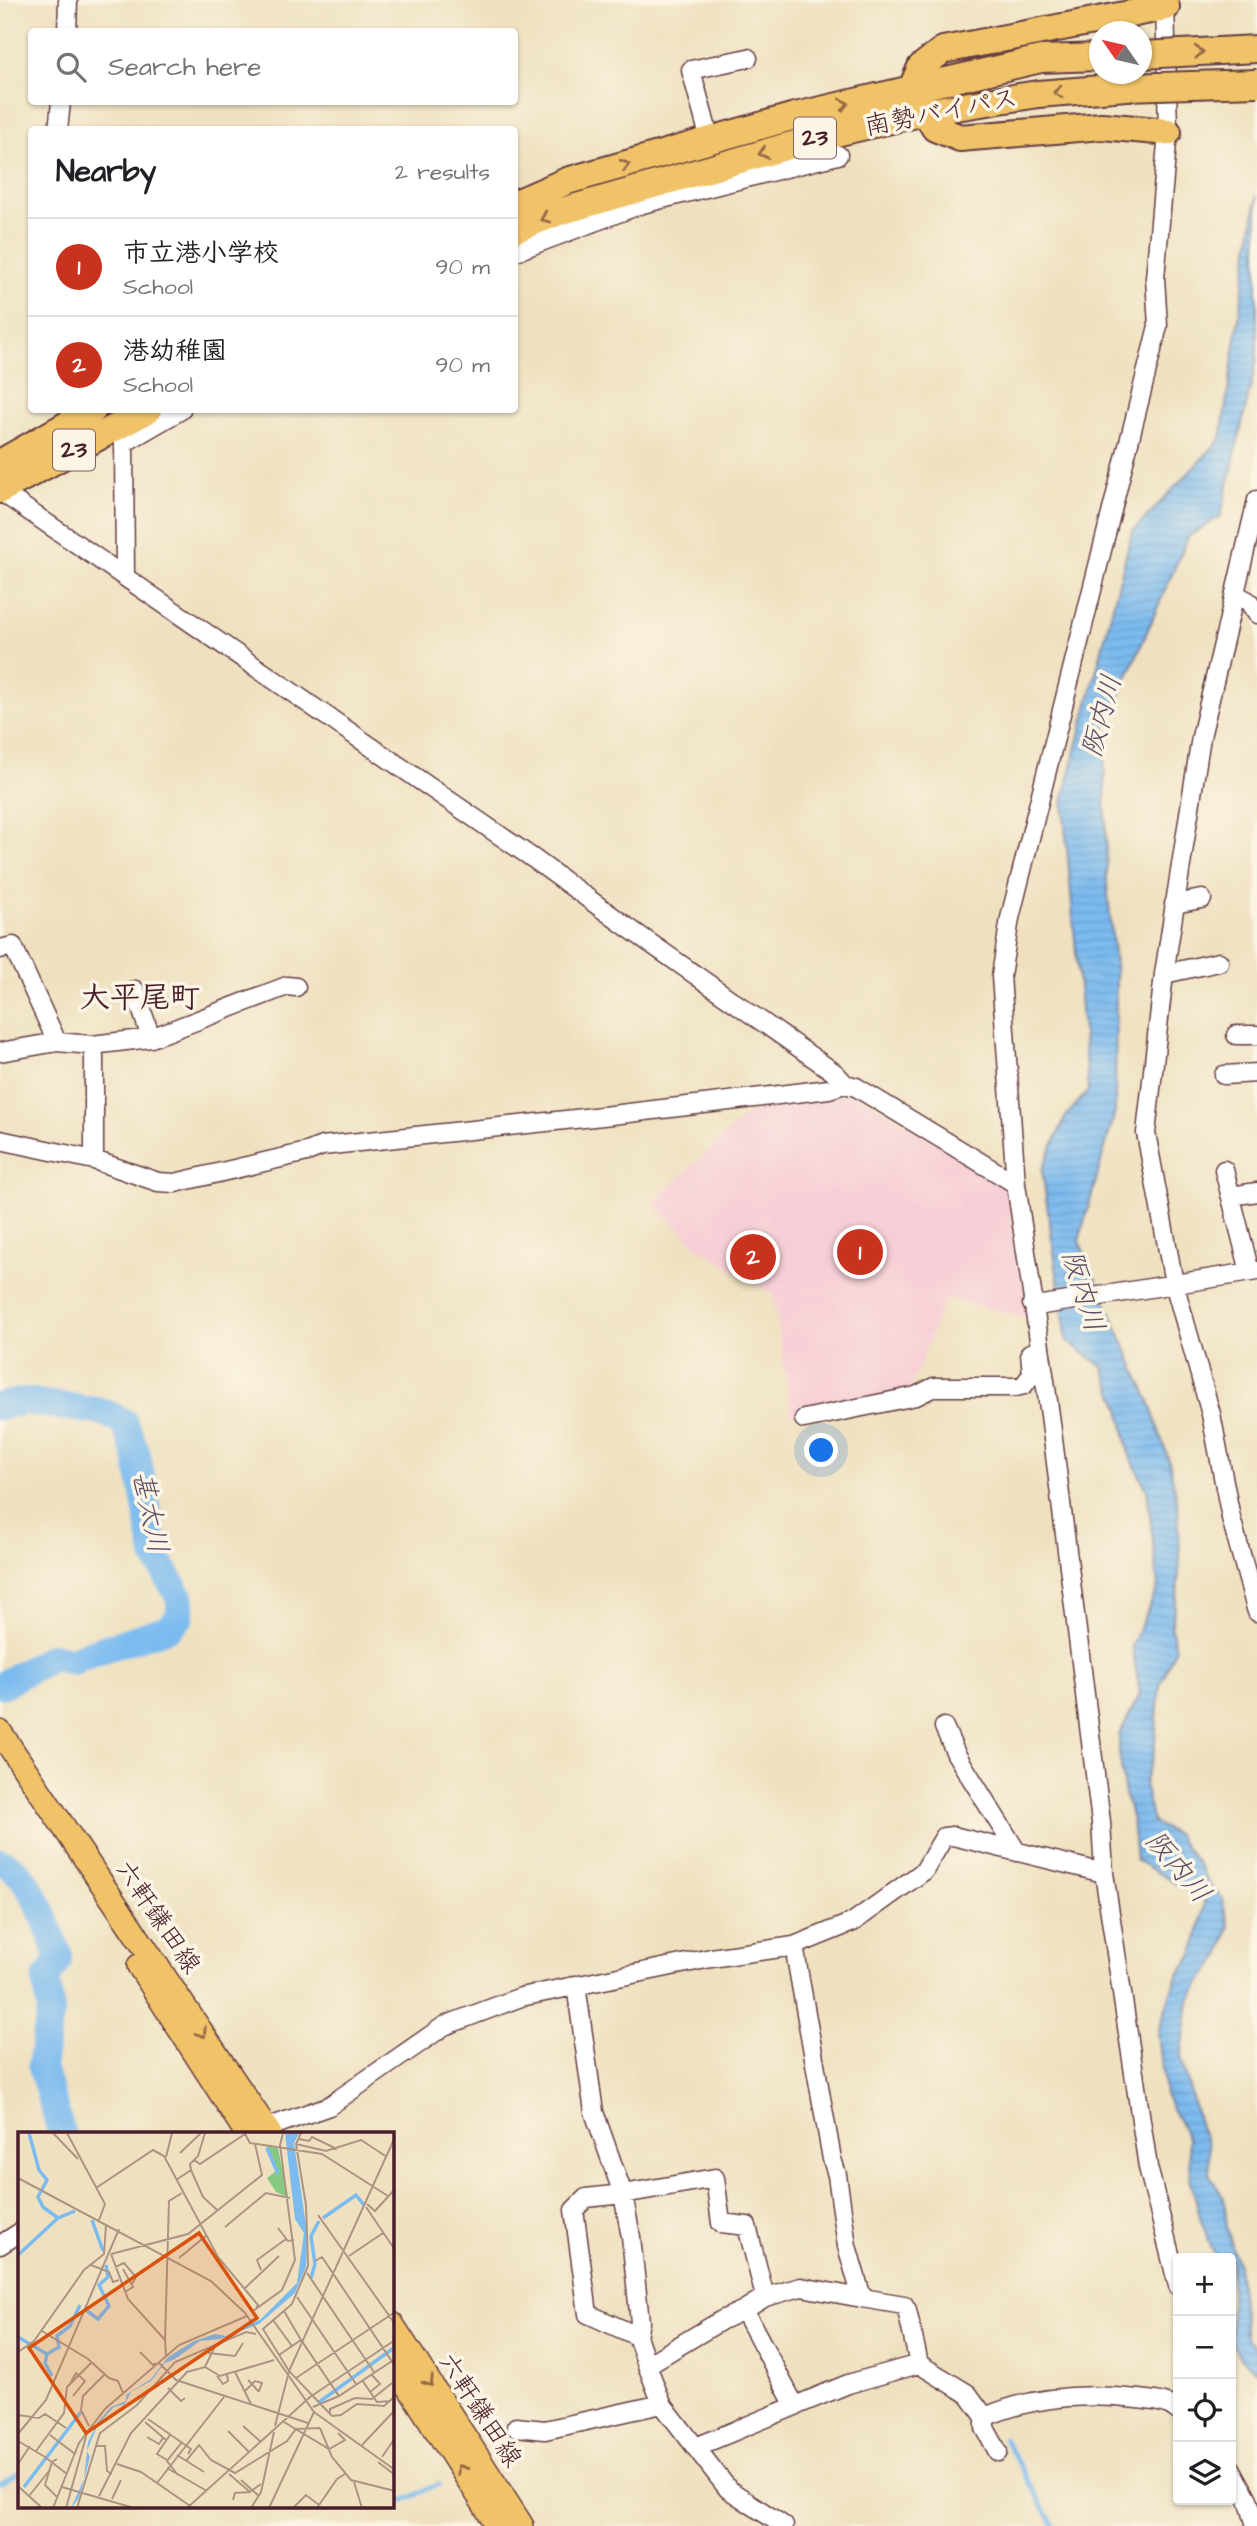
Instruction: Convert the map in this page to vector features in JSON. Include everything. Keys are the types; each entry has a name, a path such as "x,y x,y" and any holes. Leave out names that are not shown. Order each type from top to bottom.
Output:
{"highway":[{"path":"912,88 922,67 943,50 1165,4"},
{"path":"1152,54 1257,49"},
{"name":"南勢バイパス","path":"518,202 567,181 795,116 1041,59 1089,57"},
{"name":"南勢バイパス","path":"518,229 573,208 824,136 925,112 1038,94 1257,83"},
{"path":"925,112 935,128 960,138 1102,126 1168,132"},
{"name":"23","path":"0,463 88,413"},
{"name":"23","path":"0,490 142,413"}],"main road":[{"name":"六軒鎌田線","path":"0,1732 257,2132"},
{"name":"六軒鎌田線","path":"0,1751 257,2132"},
{"name":"六軒鎌田線","path":"394,2327 522,2526"},
{"name":"六軒鎌田線","path":"394,2364 498,2526"}],"street":[{"path":"67,28 68,0"},
{"path":"1165,4 1168,132 1155,278 1158,327 1010,918 1001,976 1016,1184 1038,1304 1036,1324 1054,1442 1101,1822 1104,1873 1148,2167 1173,2266"},
{"path":"710,141 691,70 748,58"},
{"path":"58,126 61,105"},
{"path":"518,250 642,204 838,155"},
{"path":"125,575 124,443 176,413"},
{"path":"0,490 534,859 835,1073 845,1084 856,1087 1016,1184"},
{"path":"1257,500 1200,737 1164,974 1146,1133 1169,1284 1211,1414 1231,1518 1257,1612"},
{"path":"1235,594 1248,601 1257,614"},
{"path":"1174,904 1202,900"},
{"path":"0,949 13,946 57,1042"},
{"path":"1164,974 1219,962"},
{"path":"0,1052 57,1042 92,1045 151,1038 287,986 296,987"},
{"path":"135,990 151,1038"},
{"path":"1236,1035 1257,1035"},
{"path":"92,1045 94,1160"},
{"path":"1224,1075 1257,1073"},
{"path":"0,1140 94,1160 146,1179 175,1183 307,1152 322,1146 625,1114 829,1089 845,1084"},
{"path":"1038,1304 1254,1271 1224,1170"},
{"path":"1231,1196 1257,1192"},
{"path":"804,1419 916,1396 934,1387 1024,1385 1032,1374 1028,1332 1036,1324"},
{"path":"944,1727 956,1754 1017,1852"},
{"path":"261,2132 329,2106 444,2026 521,1997 711,1958 794,1946 853,1922 924,1871 944,1836 1104,1873"},
{"path":"794,1946 837,2175 847,2246 862,2298"},
{"path":"576,1985 594,2112 623,2194 631,2237 640,2322 637,2336 647,2365 662,2404 728,2489 783,2526"},
{"path":"637,2336 588,2314 574,2210 586,2198 715,2178 721,2223 747,2226 765,2297"},
{"path":"0,2245 18,2234"},
{"path":"647,2365 765,2297 801,2287 904,2305 919,2364"},
{"path":"744,2310 794,2406"},
{"path":"696,2447 848,2384 919,2364 968,2393 985,2417 985,2428 999,2452"},
{"path":"985,2417 1050,2399 1081,2396 1116,2396 1170,2403 1173,2406"},
{"path":"516,2427 545,2430 662,2404"},
{"path":"1236,2477 1252,2504 1256,2526"}],"shaded area":[{"path":"856,1093 1009,1188 1014,1257 1020,1262 1029,1318 945,1298 910,1391 792,1415 773,1295 699,1248 653,1203 755,1107"}],"water":[{"name":"阪内川","path":"1257,195 1257,359 1221,516 1188,537 1104,731 1107,884 1116,976 1115,1112 1079,1241 1148,1398 1169,1461 1178,1507 1180,1559 1171,1628 1176,1648 1160,1685 1154,1752 1144,1784 1153,1823 1176,1834 1212,1889 1221,1896 1229,1925 1220,1957 1189,2002 1181,2058 1200,2127 1208,2145 1210,2176 1224,2198 1227,2228 1234,2253 1214,2253 1201,2221 1190,2177 1188,2139 1165,2095 1158,2032 1175,1980 1194,1953 1205,1901 1136,1860 1119,1751 1119,1735 1140,1694 1132,1646 1158,1587 1147,1490 1129,1454 1120,1409 1103,1367 1067,1341 1042,1170 1066,1116 1088,1091 1063,801 1132,532 1221,439"},
{"name":"阪内川","path":"1236,2259 1246,2339 1257,2348 1257,2371 1242,2360 1236,2350"}],"waterway":[{"name":"甚太川","path":"0,1406 25,1401 104,1412 124,1422 137,1455 155,1555 180,1598 180,1617 168,1628 79,1657 74,1661 52,1657 2,1685"},
{"name":"甚太川","path":"0,1862 11,1867 29,1887 58,1953 58,1961 46,1979 51,2011 41,2065 61,2132"},
{"name":"甚太川","path":"1004,2438 1054,2526"},
{"path":"0,2483 18,2474"},
{"name":"甚太川","path":"394,2495 403,2501 439,2484"}],"place":[{"name":"市立港小学校","path":"860,1252"},
{"name":"港幼稚園","path":"753,1257"}],"district":[{"name":"大平尾町","path":"140,998"}]}
